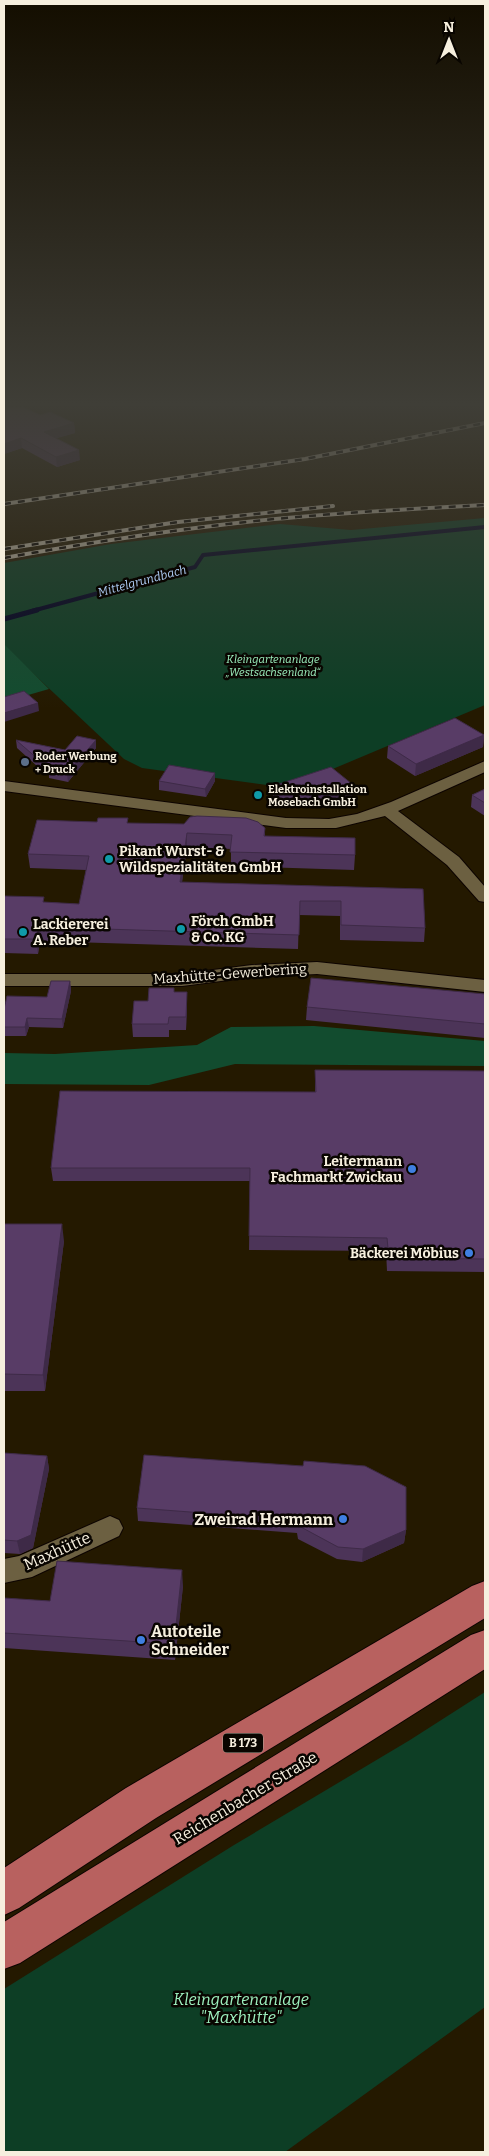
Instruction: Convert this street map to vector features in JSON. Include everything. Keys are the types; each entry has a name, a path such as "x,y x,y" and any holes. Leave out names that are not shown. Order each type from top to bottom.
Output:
{"main road":[{"name":"B 173","path":"4,1893 141,1803 485,1598"},
{"name":"Reichenbacher Straße","path":"4,1947 485,1648"}],"street":[{"path":"4,786 286,824 327,824 344,822 386,809 485,766"},
{"path":"386,809 453,861 485,898"},
{"name":"Maxhütte-Gewerbering","path":"4,980 182,980 252,971 317,968 485,986"},
{"name":"Maxhütte","path":"4,1570 22,1568 110,1528"}],"green space":[{"name":"Kleingartenanlage „Westsachsenland“","path":"485,518 485,705 297,784 274,786 142,768 124,759 4,646 4,563 111,544 280,524 351,530"},
{"path":"4,644 49,689 4,702"},
{"path":"314,1026 485,1041 485,1066 235,1064 149,1085 4,1084 4,1053 55,1054 197,1045 231,1027"},
{"name":"Kleingartenanlage \"Maxhütte\"","path":"485,1692 485,2007 285,2152 4,2152 4,1989 234,1845 410,1740"}],"building":[{"path":"24,691 38,703 4,713 4,697"},
{"path":"455,718 484,735 416,764 388,746"},
{"path":"77,736 96,740 67,773 48,770 50,767 46,766 16,740 65,750"},
{"path":"169,765 215,773 205,789 159,781"},
{"path":"331,767 352,784 332,791 322,792 273,786"},
{"path":"485,789 485,803 472,795"},
{"path":"190,817 246,818 258,822 265,828 264,836 355,838 355,855 230,852 232,835 187,833 180,882 423,889 425,928 341,925 341,901 300,901 299,935 39,927 36,939 4,939 4,896 44,897 43,902 79,904 89,856 28,854 37,820 97,822 98,818 128,818 127,823 184,824"},
{"path":"311,978 485,994 485,1024 307,1007"},
{"path":"51,981 70,981 62,1019 27,1018 25,1027 4,1027 4,1009 7,996 47,997"},
{"path":"149,988 174,988 174,992 187,992 186,1017 169,1017 168,1024 132,1024 134,1001 148,1001"},
{"path":"315,1070 485,1071 485,1259 389,1258 387,1238 249,1236 250,1168 51,1168 60,1091 316,1092"},
{"path":"4,1224 62,1224 43,1375 4,1374"},
{"path":"4,1453 47,1456 31,1535 17,1541 4,1540"},
{"path":"144,1455 303,1466 304,1461 365,1466 406,1487 406,1530 363,1549 338,1547 299,1526 297,1520 137,1508"},
{"path":"57,1561 182,1570 174,1644 4,1633 4,1598 50,1601"}],"waterway":[{"name":"Mittelgrundbach","path":"32,611 195,567 203,555 485,527"},
{"name":"Mittelgrundbach","path":"4,619 37,610"}],"railway":[{"path":"4,549 178,522 317,508"},
{"path":"4,558 192,528 341,513 440,508"}],"place":[{"name":"Roder Werbung + Druck","path":"25,762"},
{"name":"Elektroinstallation Mosebach GmbH","path":"258,795"},
{"name":"Pikant Wurst- & Wildspezialitäten GmbH","path":"109,859"},
{"name":"Förch GmbH & Co. KG","path":"181,929"},
{"name":"Lackiererei A. Reber","path":"23,932"},
{"name":"Leitermann Fachmarkt Zwickau","path":"412,1169"},
{"name":"Bäckerei Möbius","path":"469,1253"},
{"name":"Zweirad Hermann","path":"343,1519"},
{"name":"Autoteile Schneider","path":"141,1640"}]}
